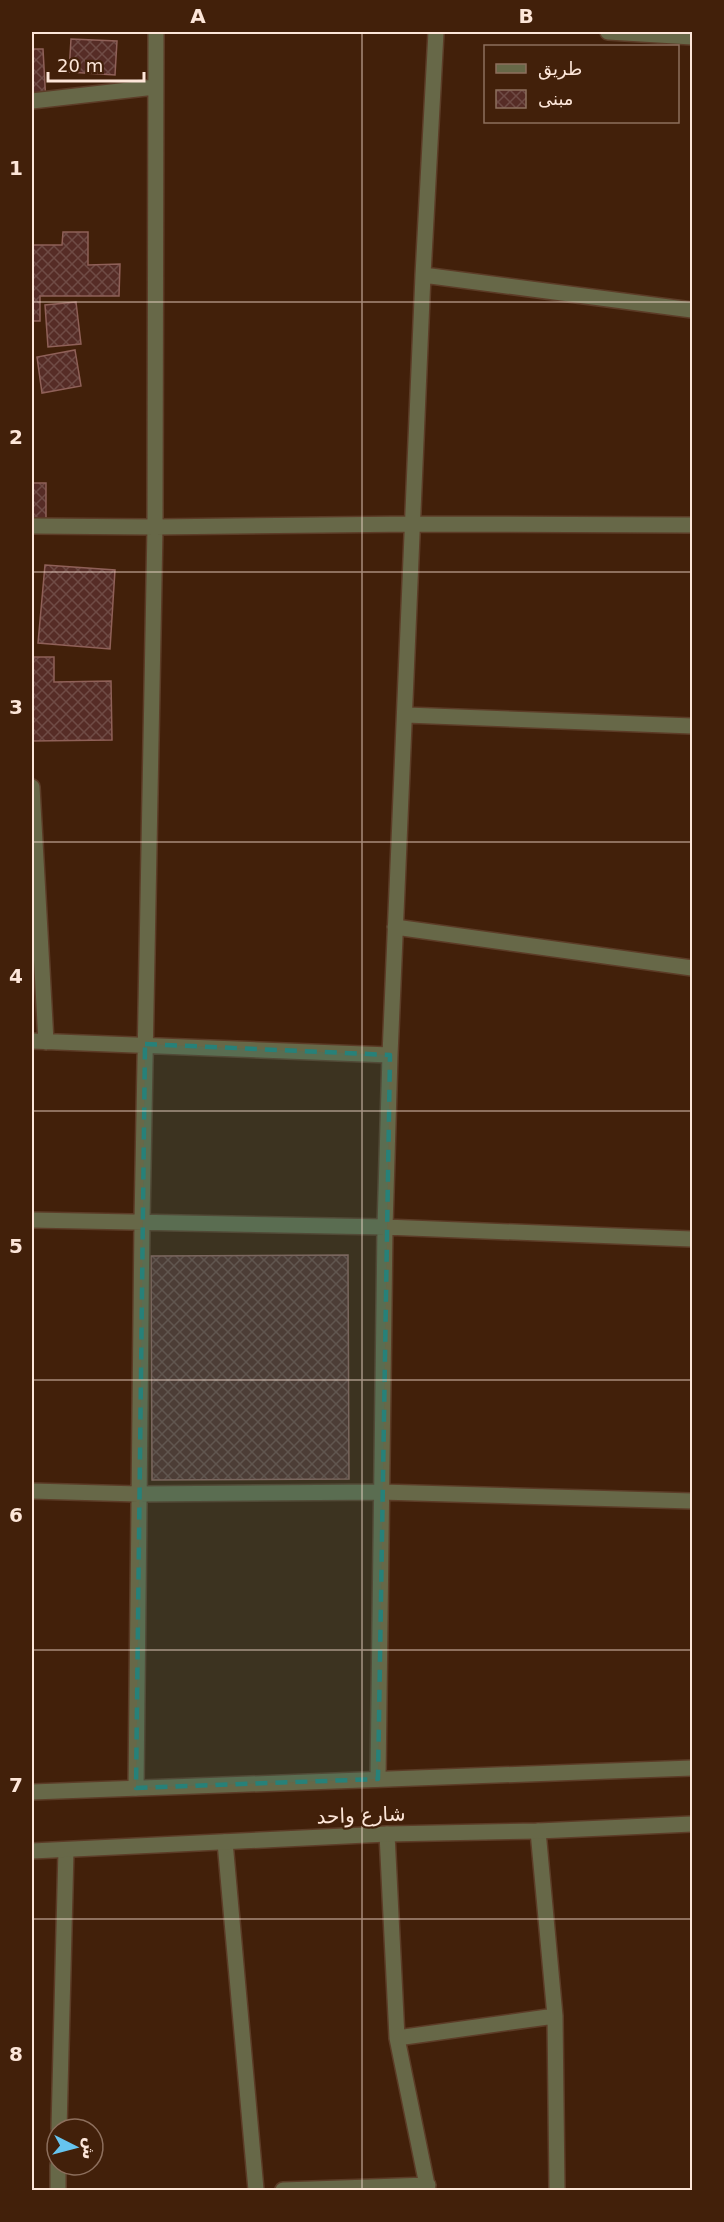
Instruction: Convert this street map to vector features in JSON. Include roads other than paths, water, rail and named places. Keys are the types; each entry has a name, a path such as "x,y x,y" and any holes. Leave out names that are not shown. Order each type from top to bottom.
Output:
{"street":[{"path":"136,1788 142,1222 155,527 156,32"},
{"path":"378,1779 385,1227 390,1055 423,275 436,32"},
{"path":"608,32 693,37"},
{"path":"32,101 155,87"},
{"path":"423,275 693,310"},
{"path":"32,526 693,525"},
{"path":"406,715 693,726"},
{"path":"32,787 39,1042 145,1044 390,1055"},
{"path":"395,927 693,968"},
{"path":"32,1220 385,1227 693,1239"},
{"path":"32,1491 138,1494 381,1492 693,1502"},
{"name":"شارع واحد","path":"32,1792 693,1768"},
{"name":"شارع واحد","path":"32,1851 387,1834 538,1831 693,1824"},
{"path":"538,1831 555,2016 557,2190"},
{"path":"283,2190 428,2188 397,2038 387,1834"},
{"path":"225,1842 256,2190"},
{"path":"59,2117 66,1850"},
{"path":"397,2038 555,2016"}]}
